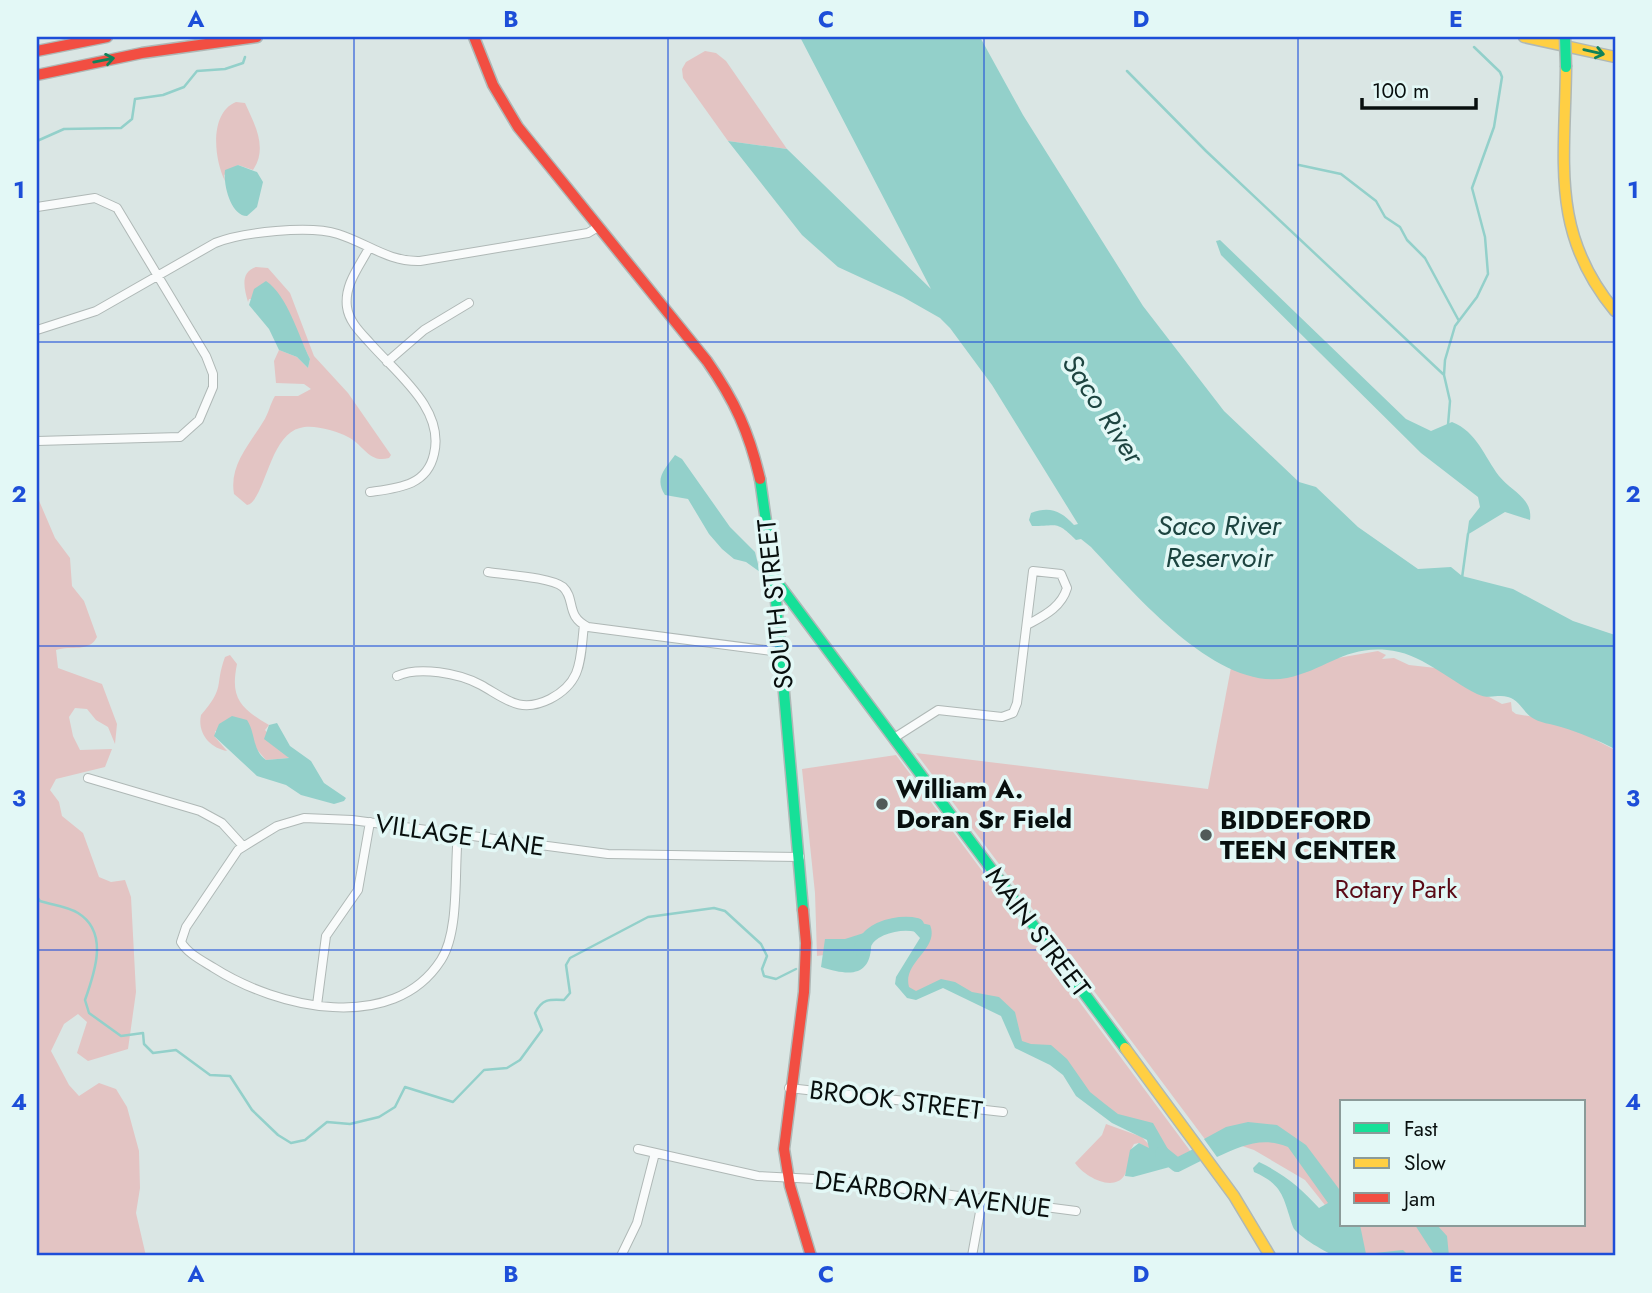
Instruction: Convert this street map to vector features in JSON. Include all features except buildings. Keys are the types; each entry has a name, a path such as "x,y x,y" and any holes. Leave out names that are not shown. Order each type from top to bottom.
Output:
{"main road":[{"path":"37,51 107,37"},
{"path":"37,75 142,53 257,37"},
{"path":"1524,37 1615,57"},
{"path":"1565,37 1568,204 1572,236 1588,275 1615,311"},
{"name":"SOUTH STREET","path":"475,39 490,78 509,113 707,361 734,400 746,425 759,469 774,578 800,856 806,971 784,1139 789,1179 811,1256"},
{"name":"MAIN STREET","path":"774,578 1203,1153 1246,1214 1270,1256"}],"street":[{"path":"37,207 95,198 109,202 124,216 212,368 213,387 196,424 180,438 37,441"},
{"path":"37,330 87,315 215,243 237,236 326,231 394,259 420,261 588,233 598,227"},
{"path":"369,248 348,285 347,308 354,323 432,415 436,446 428,470 416,481 370,492"},
{"path":"387,362 424,330 469,303"},
{"path":"894,738 938,710 1002,717 1013,713 1033,571 1061,574 1067,588 1063,598 1049,613 1027,625"},
{"path":"488,572 559,585 568,594 575,617 584,625 780,652"},
{"path":"397,676 414,670 427,672 474,682 514,706 540,704 566,689 574,680 584,625"},
{"path":"88,778 200,811 222,823 243,846"},
{"name":"VILLAGE LANE","path":"317,1005 276,997 241,983 193,955 181,942 186,927 231,858 243,846 277,826 299,819 320,817 370,822 608,854 800,856"},
{"path":"370,822 358,890 324,942 317,1005 351,1006 388,1001 418,986 433,972 449,943 458,834"},
{"name":"BROOK STREET","path":"789,1088 1003,1112"},
{"name":"DEARBORN AVENUE","path":"638,1149 733,1171 789,1179 834,1180 1076,1211"},
{"path":"621,1256 638,1223 655,1153"},
{"path":"972,1256 982,1201"}],"green space":[{"path":"705,51 716,53 726,61 787,149 728,141 683,78 682,69 686,62"},
{"path":"236,102 245,103 249,111 258,136 259,153 253,170 238,165 224,175 225,181 218,161 216,137 221,116"},
{"path":"256,267 268,268 290,293 314,356 348,393 391,455 389,458 376,458 353,440 331,430 300,428 281,442 259,492 247,505 234,494 234,474 241,456 265,419 275,396 298,396 311,389 304,384 276,383 274,361 279,350 297,357 308,368 310,359 281,299 249,299 248,302 245,277"},
{"path":"37,496 55,538 70,558 72,586 84,601 97,637 94,642 84,647 56,650 58,668 102,684 117,724 115,744 108,727 96,720 87,709 75,708 69,717 73,736 80,750 112,749 105,767 56,779 50,790 59,802 62,816 83,833 99,877 111,882 125,880 131,897 136,992 128,1049 88,1061 77,1053 87,1022 78,1014 64,1024 51,1051 69,1085 79,1096 99,1083 116,1089 127,1107 139,1151 140,1188 136,1213 146,1256 37,1256"},
{"name":"Rotary Park","path":"1378,651 1386,655 1382,659 1394,658 1409,665 1436,668 1502,704 1511,702 1512,711 1516,714 1559,721 1615,750 1615,1256 1356,1256 1348,1234 1342,1226 1586,1226 1586,1100 1340,1100 1340,1224 1305,1180 1254,1150 1224,1140 1210,1146 916,753 1208,789 1233,657 1326,660"},
{"path":"230,655 237,664 235,685 240,701 251,713 269,725 265,730 289,758 266,760 254,746 215,731 215,737 227,751 215,747 203,734 201,715 214,698 225,657"},
{"path":"896,755 1194,1156 1185,1154 1185,1159 1175,1163 1155,1142 1107,1112 1061,1063 1023,1047 1012,1018 948,985 914,995 902,985 921,943 919,925 882,925 869,929 858,950 817,956 815,893 802,769"},
{"path":"1106,1124 1142,1137 1150,1146 1149,1149 1139,1143 1134,1144 1126,1173 1119,1181 1112,1183 1091,1177 1075,1163 1102,1135"}],"water":[{"name":"Saco River Reservoir","path":"800,37 980,37 1023,115 1143,306 1224,411 1299,482 1316,487 1358,527 1418,569 1451,567 1462,576 1513,589 1573,621 1615,635 1615,749 1534,719 1512,698 1477,694 1422,661 1399,652 1359,652 1287,678 1260,678 1233,670 1179,635 1081,539 1076,540 1060,527 1032,526 1029,520 1031,513 1044,510 1055,511 1074,525 1078,524 992,385 950,328 940,318 903,297 838,267 802,235 728,141 787,149 931,289"},
{"path":"238,165 257,172 263,182 257,207 247,216 241,215 232,205 225,184 225,170"},
{"path":"1220,240 1406,419 1431,431 1452,422 1468,432 1499,476 1525,500 1530,520 1505,512 1467,535 1469,521 1480,507 1478,497 1421,453 1221,255 1216,241"},
{"path":"266,281 280,296 292,317 310,359 308,368 297,357 279,350 269,329 249,305 254,289"},
{"path":"675,455 682,459 730,527 755,552 760,572 746,562 734,559 722,549 709,534 688,499 665,495 661,479"},
{"path":"232,716 247,720 258,752 266,760 289,758 264,739 269,725 277,723 290,746 311,761 324,783 346,798 344,801 334,804 301,795 286,785 257,776 214,736 219,724"},
{"path":"907,920 930,925 932,934 926,949 911,970 909,987 916,991 941,979 955,982 972,992 999,997 1015,1012 1022,1041 1051,1045 1067,1059 1090,1092 1118,1114 1153,1123 1177,1165 1133,1177 1125,1176 1130,1150 1139,1143 1149,1148 1147,1140 1112,1123 1076,1096 1063,1075 1050,1065 1015,1048 1001,1016 943,988 916,1000 907,998 895,984 896,977 920,938 909,926 897,923"},
{"path":"867,932 871,934 871,948 869,958 860,970 844,972 821,967 825,939 845,939"},
{"path":"1248,1122 1277,1125 1306,1145 1340,1190 1340,1226 1360,1226 1366,1254 1403,1250 1409,1256 1337,1256 1300,1235 1293,1227 1277,1187 1254,1172 1253,1168 1259,1162 1276,1171 1299,1188 1319,1208 1328,1203 1288,1147 1260,1142 1217,1157 1204,1139 1226,1127"},
{"path":"1416,1226 1438,1226 1447,1236 1449,1256 1435,1256"}],"waterway":[{"path":"1448,425 1450,401 1444,375 1445,360 1455,326 1477,297 1488,274 1485,237 1472,188 1494,127 1502,77 1474,47"},
{"path":"37,141 64,129 121,128 132,119 135,99 163,95 184,87 197,71 225,69 243,63 245,57"},
{"path":"1127,71 1206,151 1443,374"},
{"path":"1299,165 1341,174 1376,201 1385,217 1400,227 1407,240 1425,258 1459,321"},
{"path":"1462,578 1468,534"},
{"path":"37,897 40,901 78,913 88,921 94,931 97,953 85,1000 89,1013 121,1036 143,1033 144,1044 153,1053 176,1050 210,1075 230,1076 252,1110 278,1135 291,1143 305,1140 327,1122 350,1124 379,1117 395,1107 405,1087 453,1102 484,1070 507,1068 520,1060 542,1030 535,1013 540,1005 546,1001 564,1000 570,993 566,965 570,958 648,917 714,908 725,911 761,944 767,956 762,969 764,976 776,979 796,969"},
{"path":"860,949 869,937 881,929 899,924 917,925"},
{"path":"1162,1153 1177,1165 1197,1155"}],"traffic: fast":[{"path":"1565,37 1566,67"},
{"path":"760,479 774,578 803,910"},
{"path":"774,578 1125,1048"}],"traffic: slow":[{"path":"1524,37 1615,57"},
{"path":"1566,67 1564,165 1571,225 1580,253 1594,282 1615,311"},
{"path":"1125,1048 1234,1196 1270,1256"}],"traffic: jam":[{"path":"37,51 107,37"},
{"path":"37,75 142,53 257,37"},
{"path":"474,37 493,85 518,127 717,376 740,417 760,479"},
{"path":"803,910 806,943 804,992 784,1149 790,1186 811,1256"}],"place":[{"name":"William A. Doran Sr Field","path":"882,804"},
{"name":"BIDDEFORD TEEN CENTER","path":"1206,835"}],"water label":[{"name":"Saco River","path":"1103,409"}]}
